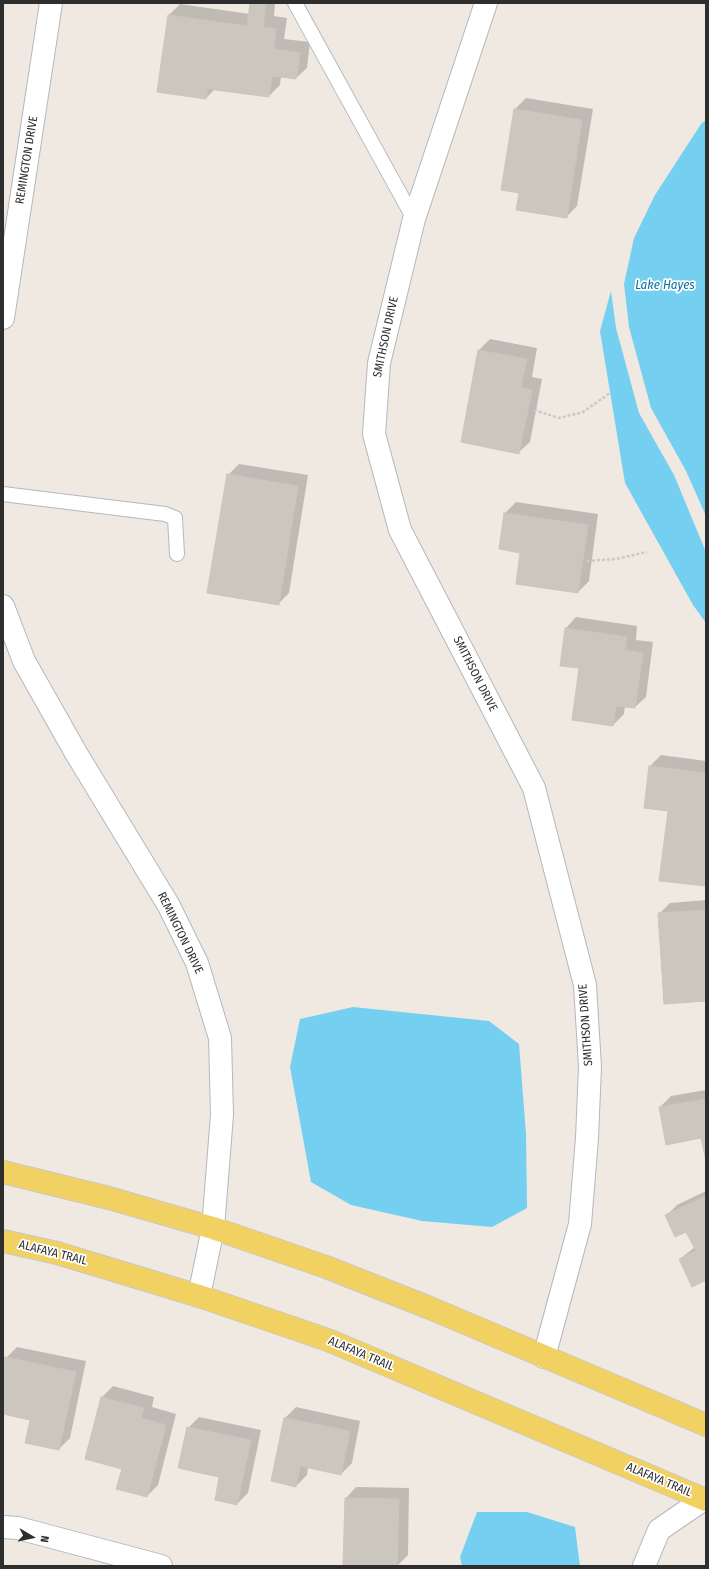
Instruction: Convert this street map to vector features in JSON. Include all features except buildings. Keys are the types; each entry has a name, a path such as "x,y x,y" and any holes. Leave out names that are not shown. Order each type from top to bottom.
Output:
{"main road":[{"path":"3,1172 109,1198 213,1228 326,1267 706,1426"},
{"name":"ALAFAYA TRAIL","path":"3,1241 57,1253 199,1296 328,1340 705,1499"}],"street":[{"name":"REMINGTON DRIVE","path":"3,318 51,3"},
{"name":"SMITHSON DRIVE","path":"486,3 414,219 379,363 374,434 400,530 534,788 585,985 590,1067 587,1138 580,1224 544,1357"},
{"name":"REMINGTON DRIVE","path":"3,606 24,661 76,753 169,906 197,963 220,1038 222,1115 213,1228 199,1296"},
{"path":"644,1566 659,1530 705,1499"},
{"path":"3,1527 18,1528 161,1566"}],"lane":[{"path":"295,3 414,219"},
{"path":"3,494 165,514 175,518 177,554"}],"path":[{"path":"534,410 559,418 583,412 610,393"},
{"path":"587,561 616,559 647,552"}],"water":[{"name":"Lake Hayes","path":"706,120 706,516 686,471 651,408 629,327 624,284 634,238 655,195 701,124"},
{"path":"611,291 616,328 639,413 674,475 706,552 706,623 693,605 625,483 600,331"},
{"path":"353,1007 489,1021 519,1044 526,1134 527,1208 492,1227 422,1221 351,1205 311,1182 290,1067 300,1019"},
{"path":"477,1512 527,1512 575,1527 580,1566 462,1566 460,1557"}]}
